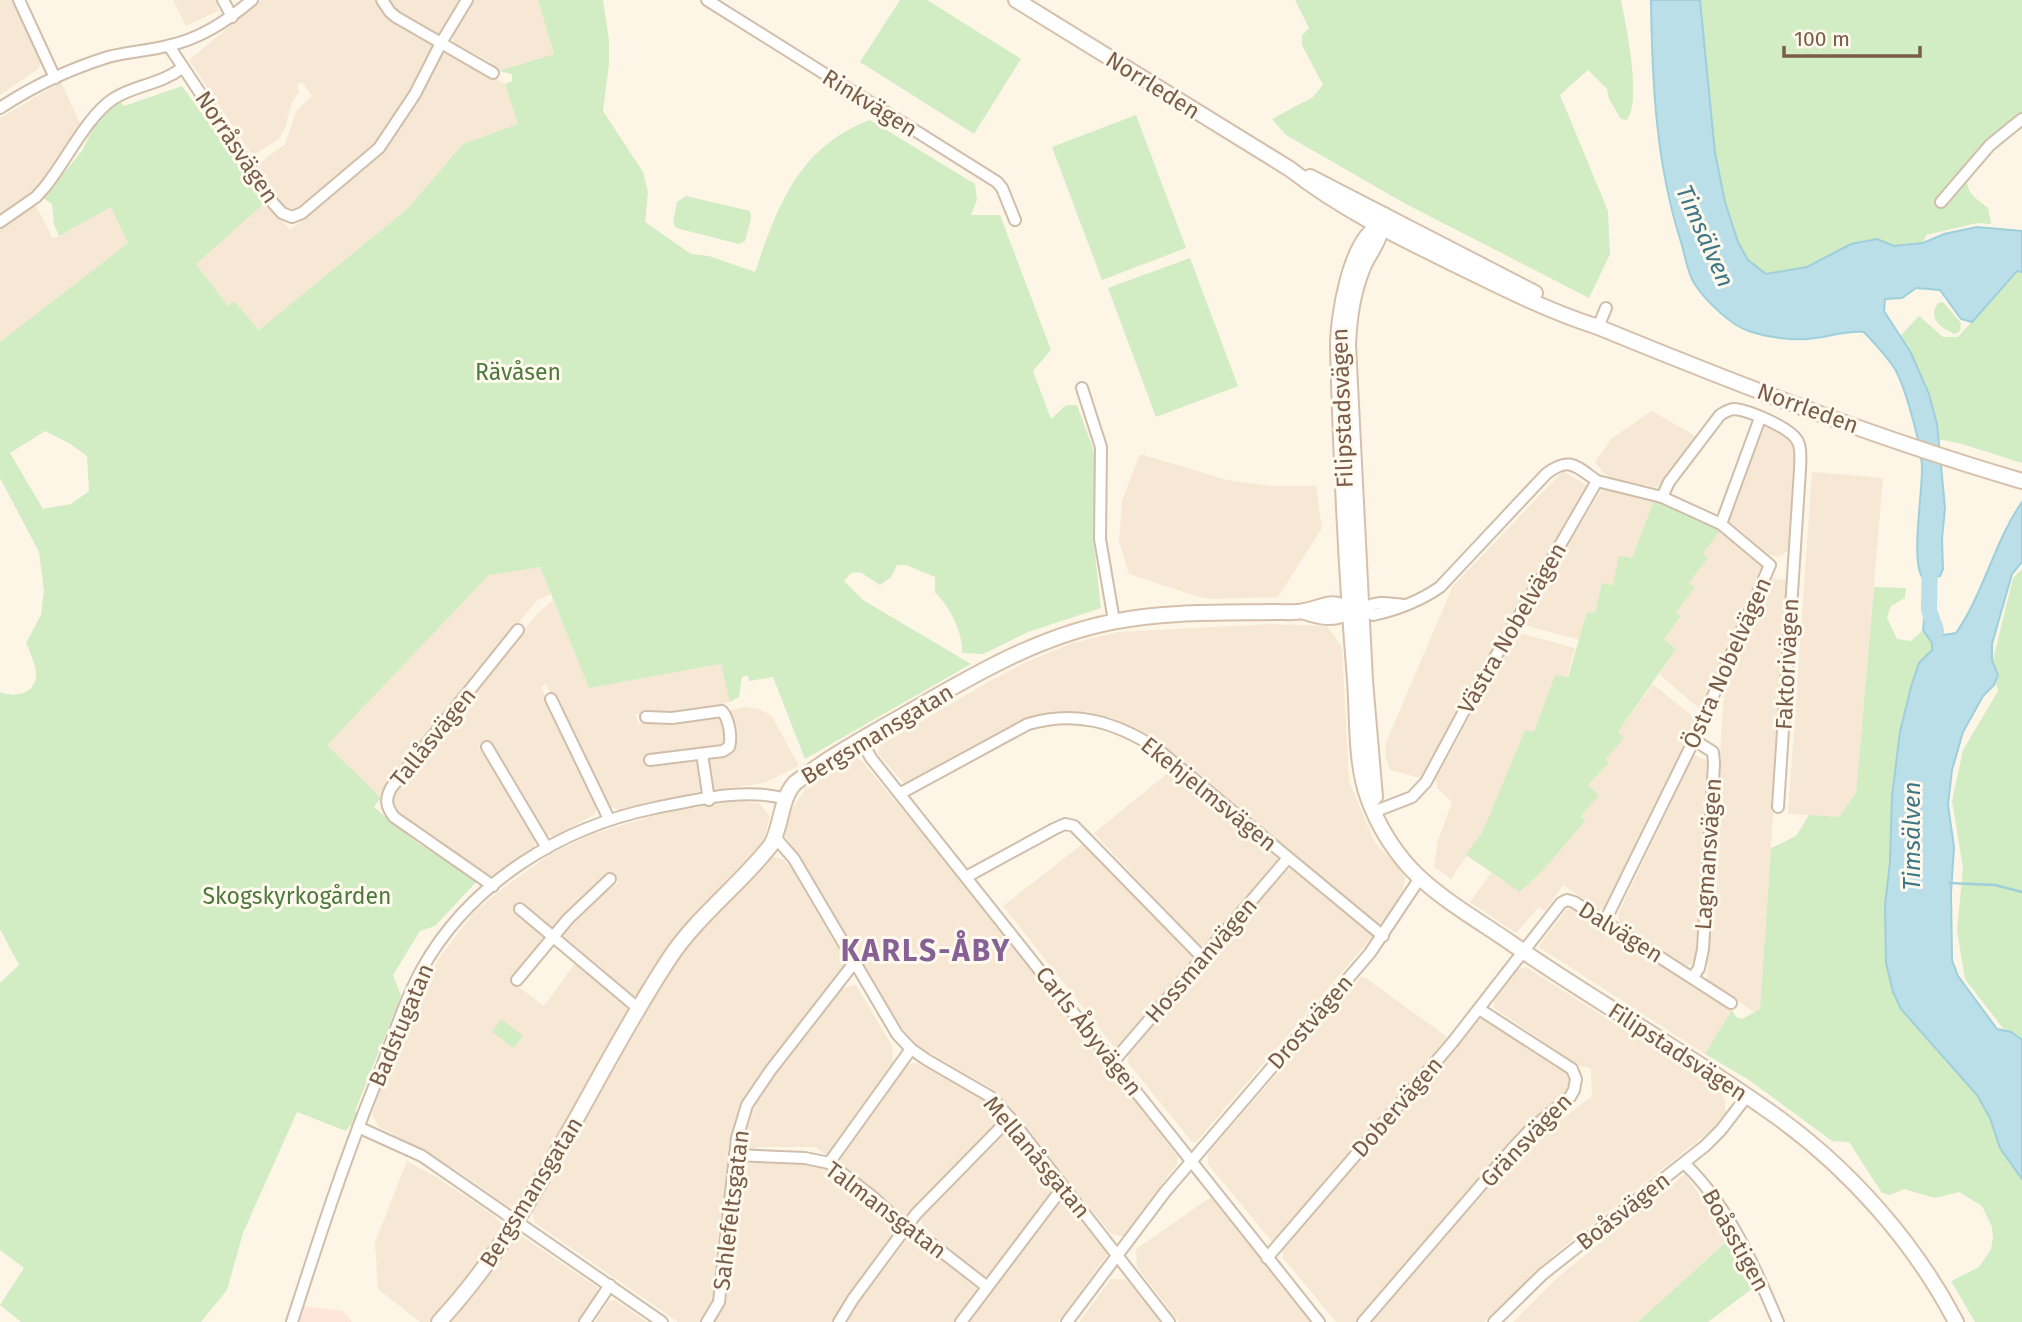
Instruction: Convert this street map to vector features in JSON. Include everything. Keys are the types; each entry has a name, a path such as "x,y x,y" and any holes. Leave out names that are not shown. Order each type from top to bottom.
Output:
{"street":[{"path":"19,0 54,78"},
{"path":"223,0 232,17"},
{"path":"0,108 54,78 85,65 121,54 169,46 204,33 232,17 252,0"},
{"path":"382,0 396,17 494,73"},
{"name":"Norråsvägen","path":"169,46 273,203 282,213 292,217 302,213 379,148 415,94 467,0"},
{"name":"Rinkvägen","path":"707,0 997,182 1015,220"},
{"name":"Norrleden","path":"1016,0 1290,169 1316,190 1382,220 1545,308 1910,445 2020,480"},
{"path":"0,222 36,197 44,188 100,109 121,95 167,79 182,68"},
{"path":"1941,202 1990,145 2022,118"},
{"name":"Filipstadsvägen","path":"1382,220 1380,234 1355,288 1349,326 1358,740 1363,782 1370,802 1395,850 1420,878 1524,952 1747,1096 1804,1138 1867,1198 1919,1262 1956,1322"},
{"path":"1598,327 1606,308"},
{"path":"1082,388 1101,447 1100,539 1114,621"},
{"path":"1597,481 1662,497 1721,524 1760,418 1736,409 1727,410 1720,415 1669,482 1662,497"},
{"name":"Faktorivägen","path":"1760,418 1791,433 1799,443 1800,470 1778,807"},
{"name":"Bergsmansgatan","path":"439,1322 482,1272 517,1221 680,942 766,851 775,837 786,799 795,783 861,740 1025,649 1071,633 1114,621 1207,613 1303,612 1333,604 1373,615 1395,610 1429,595 1440,587 1545,474 1557,465 1567,463 1577,467 1597,481"},
{"name":"Västra Nobelvägen","path":"1376,811 1412,797 1426,782 1597,481"},
{"name":"Östra Nobelvägen","path":"1605,921 1694,740 1770,565 1721,524"},
{"path":"1770,565 1793,569"},
{"name":"Tallåsvägen","path":"493,886 394,817 387,808 386,798 391,788 518,630"},
{"path":"551,699 609,819"},
{"path":"646,718 672,718 722,711 726,716 730,742 729,747 723,751 650,760"},
{"name":"Ekehjelmsvägen","path":"901,793 1028,724 1063,717 1101,721 1122,728 1156,748 1383,936"},
{"name":"Carls Åbyvägen","path":"861,740 871,758 1319,1322"},
{"name":"Lagmansvägen","path":"1693,977 1699,968 1703,949 1714,763 1713,752 1694,740"},
{"path":"486,747 547,848"},
{"path":"702,754 709,800"},
{"name":"Badstugatan","path":"292,1322 331,1200 411,990 453,924 470,905 547,848 578,831 609,819 656,808 757,793 786,799"},
{"path":"967,877 1054,829 1066,824 1074,826 1203,958"},
{"name":"Mellanåsgatan","path":"775,837 794,859 888,1022 911,1049 991,1097 1169,1322"},
{"name":"Hossmanvägen","path":"1113,1062 1288,858"},
{"name":"Drostvägen","path":"1067,1322 1192,1160 1383,936 1420,878"},
{"path":"517,980 583,903 610,879"},
{"name":"Dalvägen","path":"1524,952 1561,903 1567,900 1605,921 1731,1003"},
{"path":"520,909 639,1009"},
{"name":"Dobervägen","path":"1267,1258 1417,1085 1524,952"},
{"name":"Sahlefeltsgatan","path":"707,1322 719,1302 741,1122 755,1090 854,963"},
{"name":"Gränsvägen","path":"1363,1322 1513,1148 1570,1097 1574,1090 1576,1079 1572,1069 1479,1009"},
{"path":"829,1163 911,1049"},
{"name":"Boåsvägen","path":"1494,1322 1517,1297 1567,1254 1685,1164 1721,1130 1747,1096"},
{"path":"839,1322 905,1227 1010,1118"},
{"path":"358,1127 422,1156 662,1322"},
{"name":"Talmansgatan","path":"735,1155 805,1158 829,1163 874,1198 905,1227 932,1244 986,1286"},
{"name":"Boåsstigen","path":"1685,1164 1704,1182 1726,1218 1749,1258 1778,1322"},
{"path":"961,1322 1063,1187"},
{"path":"585,1322 610,1286"}],"shaded area":[{"path":"0,0 12,0 41,63 38,69 0,95"},
{"path":"173,0 217,0 218,11 186,26"},
{"path":"261,0 379,0 387,16 430,41 433,49 414,86 377,145 296,210 283,206 257,165 285,144 297,110 312,96 302,82 297,84 299,92 291,104 285,128 279,139 256,154 250,152 189,60"},
{"path":"389,0 462,0 441,34 434,35 392,6"},
{"path":"474,0 538,0 554,54 499,71 487,60 455,43 452,37"},
{"path":"442,51 505,84 519,124 463,144 407,209 259,330 234,302 228,306 196,264 266,202 290,230 344,187 386,148"},
{"path":"61,82 82,128 59,164 34,193 0,218 0,118"},
{"path":"34,202 53,239 111,207 128,243 0,342 0,225"},
{"path":"1652,411 1697,437 1660,488 1613,479 1604,474 1595,462 1612,438"},
{"path":"1767,420 1792,438 1797,456 1791,549 1778,557 1768,554 1729,521"},
{"path":"1140,454 1227,480 1271,486 1316,486 1322,528 1278,597 1199,597 1129,574 1119,541 1122,501"},
{"path":"1563,471 1588,486 1424,779 1390,770 1385,745 1453,586"},
{"path":"1812,472 1883,478 1856,793 1839,817 1788,814"},
{"path":"1602,489 1654,500 1632,558 1613,585 1602,583 1595,613 1587,612 1580,640 1520,624"},
{"path":"1720,531 1764,568 1703,712 1659,674 1676,649 1664,639 1681,617 1676,612 1694,588 1689,583 1708,558 1703,553"},
{"path":"540,567 551,594 536,601 381,798 326,745 489,575"},
{"path":"1772,578 1789,581 1760,1009 1754,1012 1707,980 1724,691"},
{"path":"553,600 589,688 722,664 730,702 663,715 635,714 638,723 721,712 726,742 724,746 697,759 700,761 704,788 702,791 619,810 605,805 546,684 541,687 598,805 595,814 554,837 543,833 485,742 478,746 536,838 534,848 494,878 426,838 395,815 391,804 393,794 537,614"},
{"path":"1272,624 1327,626 1342,647 1349,781 1375,843 1402,871 1405,878 1403,890 1383,922 1378,923 1373,919 1177,757 1146,734 1110,717 1052,714 906,785 878,754 879,746 988,682 1026,662 1073,643 1117,632"},
{"path":"1516,632 1575,648 1567,677 1555,675 1534,733 1525,731 1483,831 1451,879 1434,867 1438,841 1452,802 1437,788 1436,779"},
{"path":"1653,684 1698,721 1607,907 1603,910 1597,908 1563,885 1545,911 1539,907 1516,933 1470,902 1491,873 1521,892 1585,820 1581,816 1588,785 1609,763 1606,760 1618,732"},
{"path":"746,707 771,715 799,766 764,783 713,790 707,757 728,753 728,714 731,710"},
{"path":"1694,755 1710,762 1695,963 1686,966 1620,924 1618,914"},
{"path":"855,757 862,761 1021,952 1178,1157 1177,1164 1123,1236 1111,1234 996,1091 915,1044 893,1017 785,835 787,817 805,789 815,780"},
{"path":"1174,768 1278,855 1278,864 1208,945 1200,946 1094,833"},
{"path":"738,801 759,803 770,817 762,845 673,941 639,996 632,998 559,936 584,908 619,882 613,875 582,899 511,981 544,1006 576,962 629,1005 629,1014 520,1204 509,1207 458,1171 378,1126 372,1113 409,1013 438,960 474,912 549,855 587,836 662,813"},
{"path":"1085,842 1193,955 1193,962 1120,1048 1114,1047 1003,906"},
{"path":"772,856 784,860 791,868 845,960 843,968 750,1092 737,1119 714,1303 701,1322 678,1322 535,1223 532,1211 683,949"},
{"path":"1292,868 1374,935 1196,1142 1192,1142 1129,1064 1127,1054 1286,871"},
{"path":"1575,908 1732,1010 1705,1054 1540,948 1539,945 1566,910"},
{"path":"1526,967 1717,1089 1725,1099 1726,1113 1719,1124 1554,1255 1484,1322 1372,1322 1519,1152 1592,1096 1591,1068 1579,1066 1494,1008 1494,1001 1518,969"},
{"path":"1361,977 1450,1039 1273,1243 1208,1164 1208,1153"},
{"path":"856,985 892,1046 894,1068 838,1146 826,1155 816,1147 758,1147 746,1152 742,1148 748,1125 756,1104 769,1084 842,988"},
{"path":"1482,1017 1567,1070 1570,1087 1560,1099 1534,1118 1355,1322 1336,1322 1283,1258 1283,1248"},
{"path":"917,1063 994,1106 1001,1117 913,1214 903,1216 841,1165 840,1157 908,1064"},
{"path":"1009,1130 1015,1132 1054,1183 1054,1190 989,1277 982,1276 923,1226 921,1219"},
{"path":"407,1161 493,1215 502,1225 499,1238 429,1322 420,1322 378,1289 375,1243"},
{"path":"750,1161 817,1165 844,1180 897,1224 897,1232 833,1322 714,1322 726,1301 741,1169"},
{"path":"1685,1174 1728,1236 1726,1242 1638,1322 1513,1322 1558,1277"},
{"path":"1211,1197 1313,1322 1179,1322 1137,1267 1136,1249"},
{"path":"1064,1202 1069,1204 1108,1254 1058,1322 966,1322 1056,1205"},
{"path":"516,1235 520,1235 597,1287 598,1294 580,1322 451,1322 475,1294"},
{"path":"915,1236 980,1291 955,1322 847,1322 909,1237"},
{"path":"1111,1279 1126,1279 1161,1322 1079,1322"},
{"path":"615,1300 647,1322 595,1322 609,1301"},
{"path":"304,1306 343,1311 352,1322 299,1322"}],"green space":[{"name":"Rävåsen","path":"538,0 603,0 609,40 609,64 603,111 643,172 648,192 645,222 691,254 709,256 755,272 773,224 794,181 825,146 845,132 870,120 975,184 977,200 971,215 1000,215 1051,350 1033,371 1051,419 1066,405 1077,405 1095,454 1093,537 1101,608 1028,632 983,654 962,653 955,620 935,592 935,577 906,565 897,565 891,577 880,585 860,572 851,573 844,581 863,600 971,664 805,759 773,677 750,681 747,675 742,677 739,697 730,702 721,664 589,688 540,567 489,575 327,745 381,798 374,807 416,842 478,880 435,926 420,931 393,975 401,996 355,1111 358,1114 346,1131 297,1112 243,1233 227,1290 201,1322 21,1322 0,1305 24,1268 0,1250 0,983 19,965 0,929 0,692 19,694 34,685 36,671 26,643 41,615 44,591 39,552 0,478 0,342 128,243 111,207 59,236 54,224 52,204 43,198 82,151 98,118 119,100 124,106 182,86 266,202 196,264 228,306 234,301 259,330 407,209 463,144 518,124 505,84 512,81 512,74 499,71 554,54","holes":["45,431 87,456 89,491 71,504 43,509 10,453"]},
{"path":"900,0 927,0 1021,59 974,134 860,62"},
{"path":"1295,0 1621,0 1633,80 1633,97 1627,120 1621,119 1609,99 1607,89 1588,70 1560,95 1608,211 1610,254 1589,298 1404,203 1286,135 1272,119 1313,97 1323,85 1302,45 1302,35 1309,28"},
{"path":"1700,0 2022,0 2022,113 1982,146 1965,165 1969,190 1988,208 1991,224 1977,223 1926,235 1923,243 1894,246 1877,239 1851,244 1807,267 1766,274 1748,260 1738,241 1725,202 1715,153"},
{"path":"1136,115 1186,248 1102,280 1052,147"},
{"path":"686,196 750,211 751,218 745,241 739,244 676,228 673,222 677,202"},
{"path":"1190,258 1238,386 1156,417 1108,288"},
{"path":"2017,271 2022,272 2022,463 1938,439 1934,412 1925,386 1900,336 1919,316 1943,337 1958,337"},
{"path":"1943,302 1961,323 1960,331 1955,334 1941,326 1935,318 1938,303"},
{"path":"1654,500 1691,515 1720,531 1703,553 1708,558 1689,583 1695,588 1676,612 1681,616 1664,639 1676,649 1618,732 1624,738 1606,759 1609,763 1588,785 1599,795 1581,816 1585,821 1543,870 1520,892 1466,855 1483,831 1525,730 1534,732 1555,675 1568,677 1587,612 1595,613 1602,583 1613,585 1619,556 1632,558"},
{"path":"2022,569 2022,1048 1965,979 1957,931 1963,868 1952,801 1963,750 1998,691 1992,664 2013,578"},
{"path":"1874,587 1906,588 1905,598 1891,606 1887,618 1897,639 1911,641 1923,630 1932,643 1932,650 1919,663 1885,904 1886,963 1901,1009 1977,1095 1990,1118 2000,1148 2022,1179 2022,1322 1975,1322 1951,1281 1979,1267 1991,1249 1992,1227 1982,1206 1959,1192 1935,1198 1904,1189 1890,1195 1882,1193 1849,1142 1832,1141 1749,1080 1705,1054 1732,1010 1736,1017 1742,1019 1760,1009 1771,848 1796,836 1809,815 1839,817 1856,793"},
{"path":"501,1019 523,1036 514,1048 492,1032"},
{"path":"1726,1242 1753,1288 1708,1322 1638,1322"}],"water":[{"name":"Timsälven","path":"1651,0 1700,0 1715,153 1725,202 1738,242 1748,260 1766,274 1807,267 1851,244 1877,239 1894,246 1923,243 1944,234 1977,227 2022,231 2022,272 2017,271 1972,322 1961,319 1940,290 1916,288 1902,298 1885,299 1884,311 1911,353 1929,394 1937,424 1945,508 1943,569 1940,576 1923,578 1919,570 1917,542 1921,457 1904,390 1895,369 1884,354 1864,332 1800,339 1749,331 1734,324 1718,311 1694,283 1673,213 1661,153 1654,92"},
{"name":"Timsälven","path":"2022,502 2022,562 2012,574 1992,644 1992,660 1998,675 1963,732 1952,770 1948,805 1954,847 1951,893 1952,960 1958,976 1997,1029 2011,1032 2022,1040 2022,1179 2000,1148 1990,1118 1977,1095 1901,1009 1893,992 1886,963 1885,905 1890,862 1892,796 1900,732 1919,663 1932,650 1932,643 1923,630 1925,612 1933,612 1937,623 1941,623 1943,635 1956,633 1966,618 2012,517"}],"waterway":[{"path":"1930,557 1929,610 1936,631"},
{"path":"1949,883 1995,885 2022,892"}],"district":[{"name":"KARLS-ÅBY","path":"926,951"}],"park label":[{"name":"Skogskyrkogården","path":"297,896"}]}
